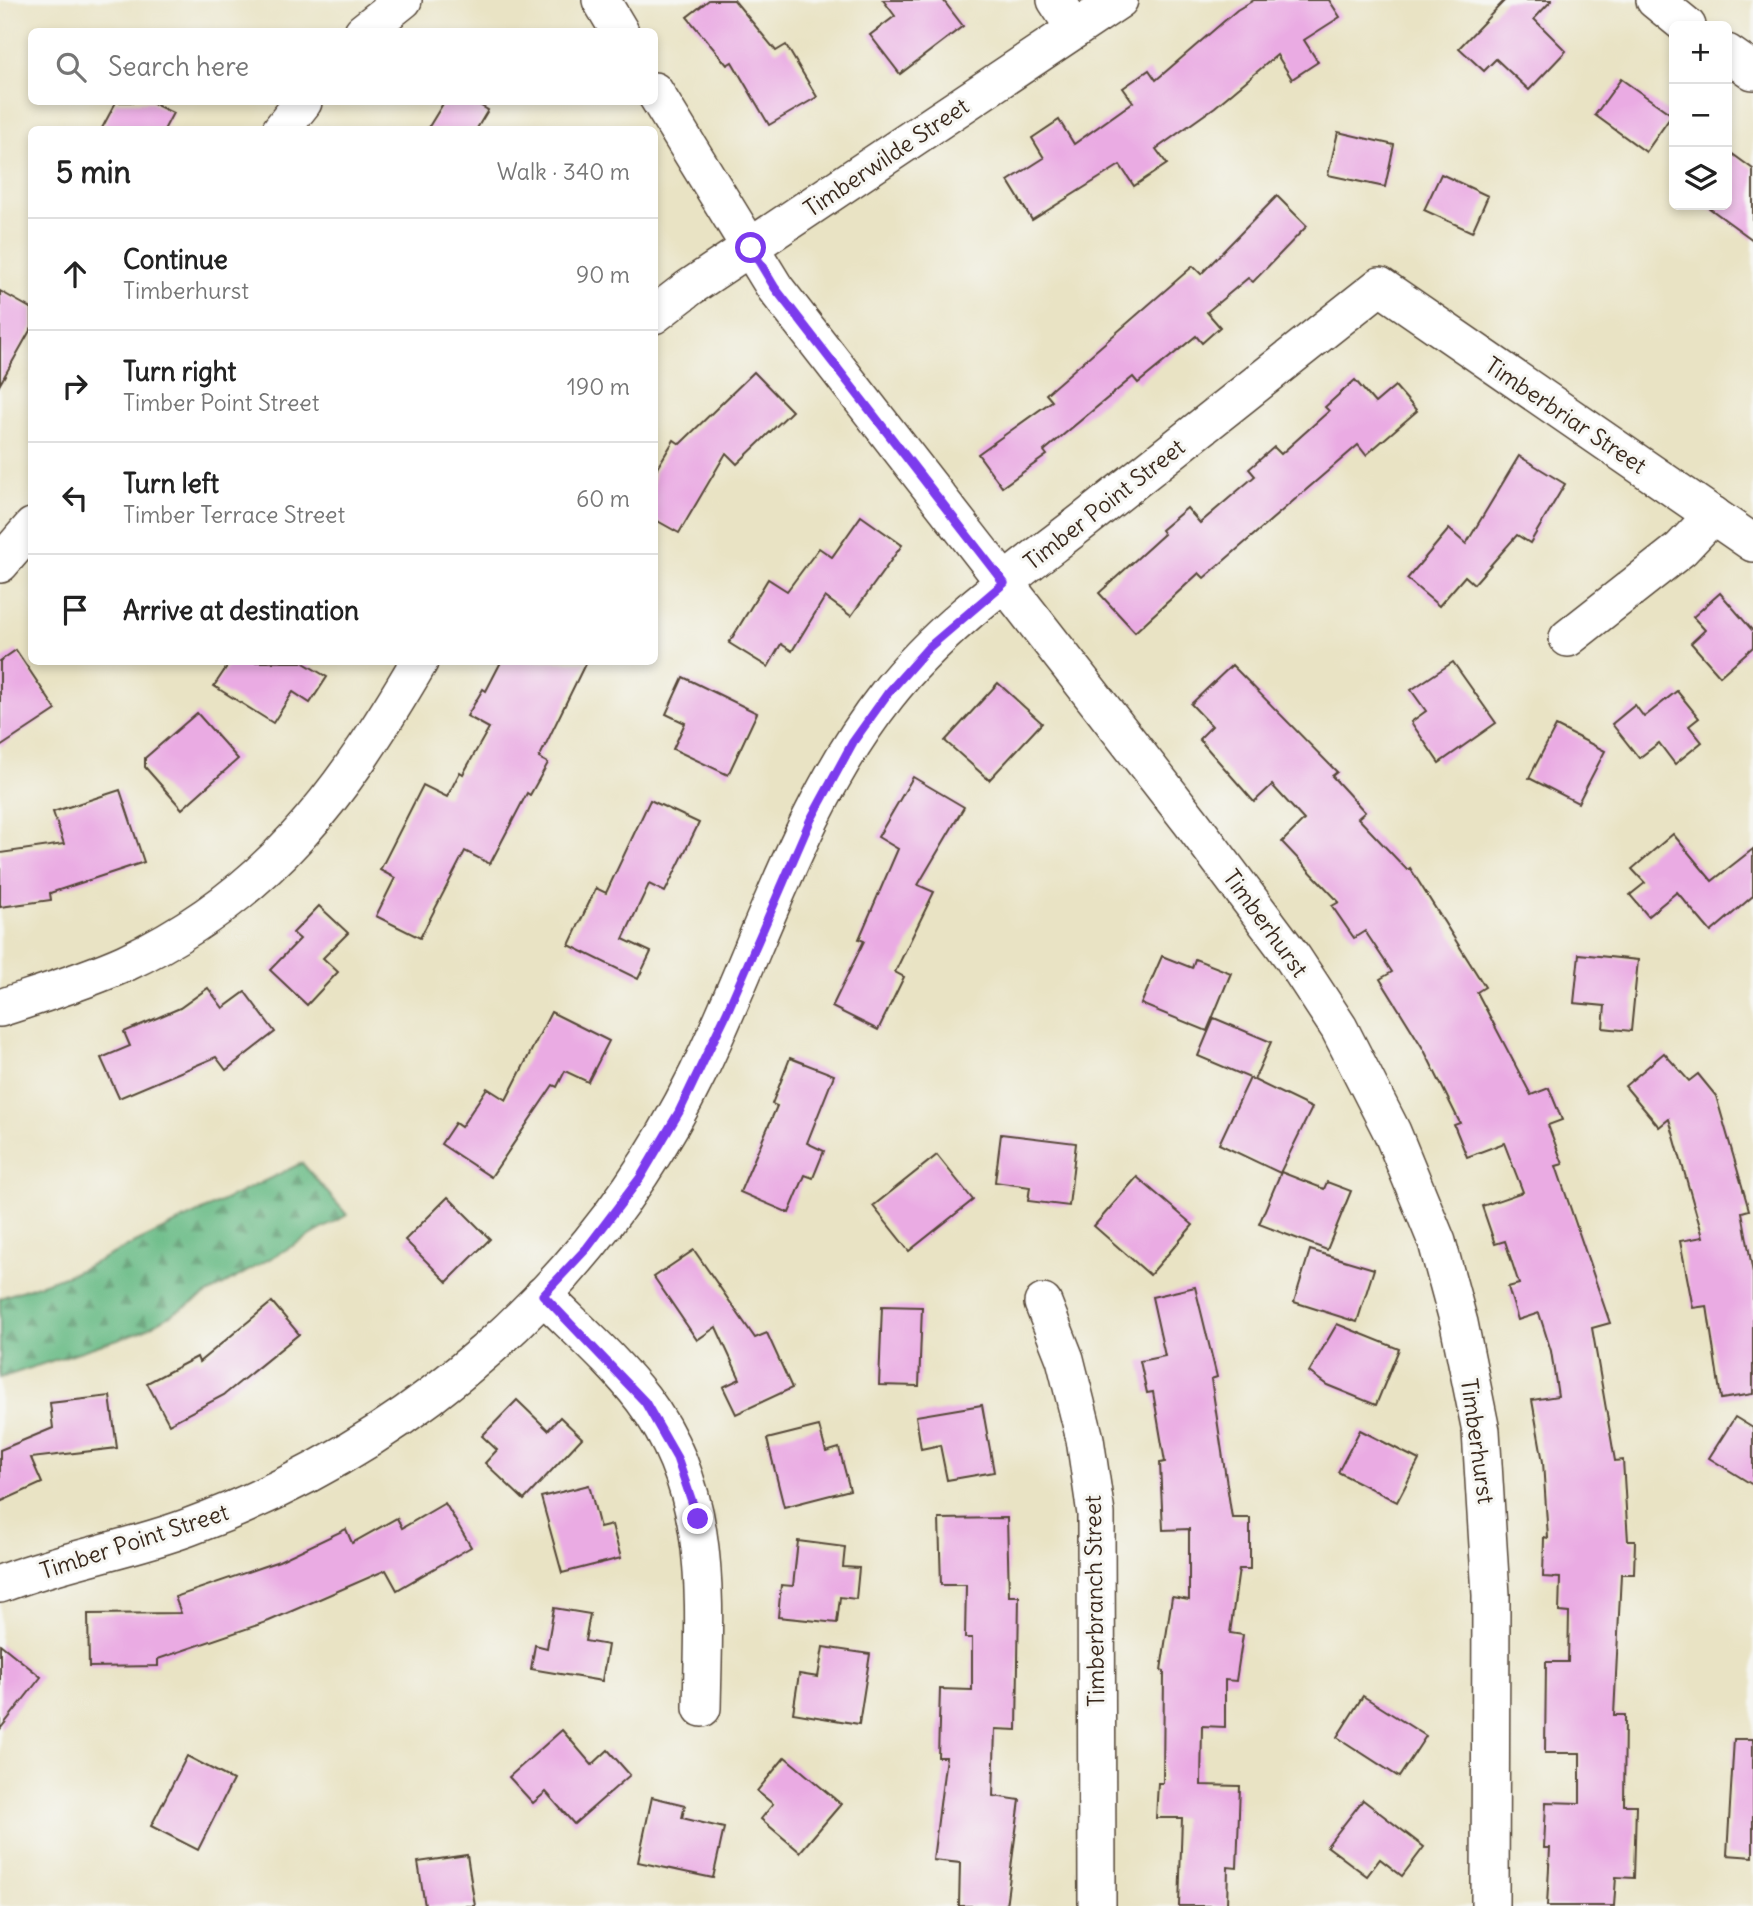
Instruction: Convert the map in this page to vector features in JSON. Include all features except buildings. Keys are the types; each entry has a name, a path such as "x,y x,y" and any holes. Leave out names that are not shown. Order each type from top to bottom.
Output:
{"street":[{"path":"368,28 403,0"},
{"path":"601,0 618,28"},
{"name":"Timberwilde Street","path":"658,312 689,288 751,248 1066,15 1119,0"},
{"path":"1655,0 1681,21"},
{"path":"1732,56 1753,71"},
{"name":"Timberhurst","path":"658,97 775,288 1191,821 1293,958 1339,1028 1392,1132 1437,1242 1459,1322 1481,1431 1491,1595 1490,1906"},
{"path":"284,126 301,105"},
{"name":"Timber Point Street","path":"0,1584 186,1528 277,1491 364,1443 431,1397 501,1337 587,1248 640,1178 679,1112 727,1012 810,821 853,742 888,693 928,648 1004,583 1380,286"},
{"name":"Timberbriar Street","path":"1380,286 1753,543"},
{"path":"1568,638 1681,549 1713,515"},
{"path":"0,564 28,532"},
{"path":"0,1007 78,982 125,962 180,933 229,900 269,868 343,782 376,736 417,665"},
{"path":"543,1295 645,1402 677,1458 698,1519 703,1551 702,1708"},
{"name":"Timberbranch Street","path":"1043,1303 1065,1359 1085,1439 1096,1514 1097,1906"}],"green space":[{"path":"302,1163 347,1215 142,1331 0,1378 0,1298 73,1273"}],"route":[{"path":"698,1519 677,1458 645,1402 625,1377 543,1295 587,1248 640,1178 679,1112 727,1012 810,821 853,742 888,693 928,648 1004,583 775,288 751,248"}]}
